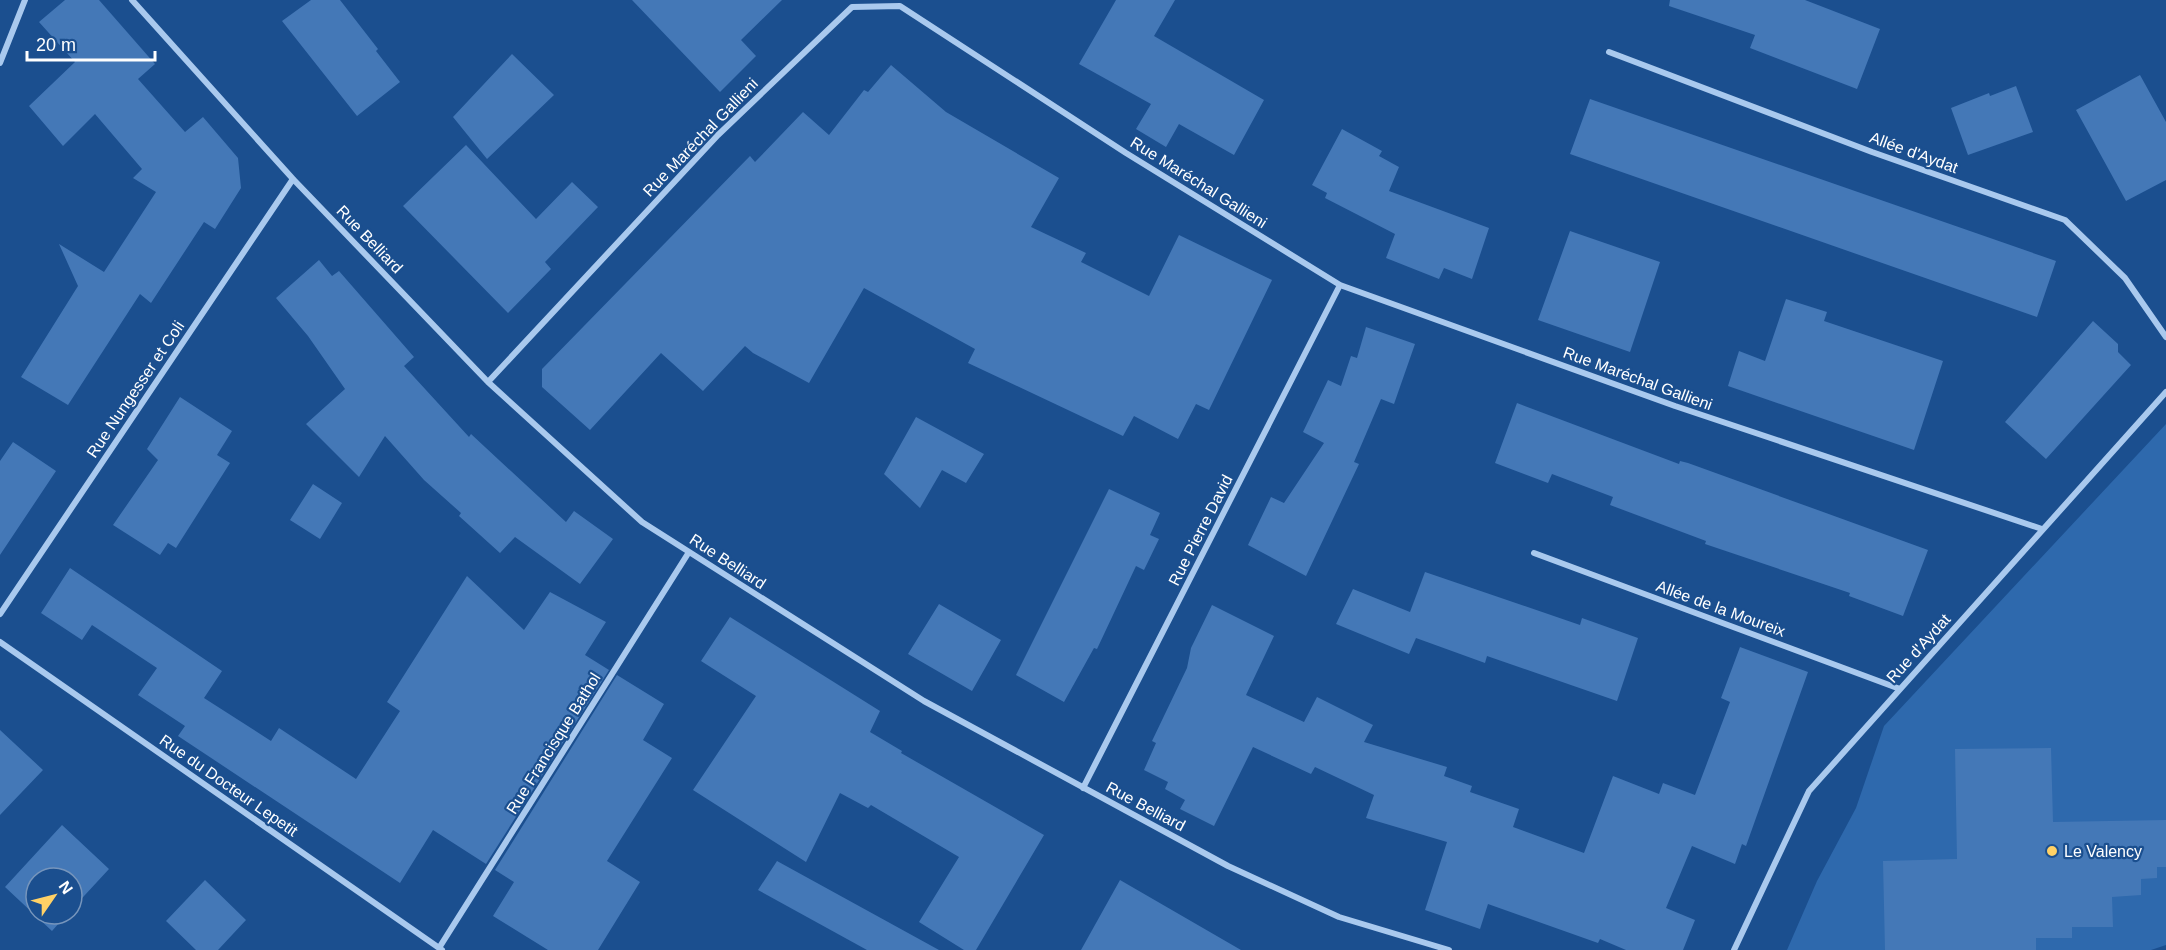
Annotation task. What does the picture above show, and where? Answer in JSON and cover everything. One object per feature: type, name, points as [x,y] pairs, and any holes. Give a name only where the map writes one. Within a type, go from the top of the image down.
[{"type":"street","points":[[0,63],[25,0]]},
{"type":"street","name":"Rue Belliard","points":[[132,0],[293,179],[488,382],[642,522],[924,701],[1228,866],[1339,917],[1449,950]]},
{"type":"street","name":"Rue Maréchal Gallieni","points":[[488,382],[718,135],[852,7],[900,6],[1126,153],[1340,285],[1675,406],[2042,530]]},
{"type":"street","name":"Allée d'Aydat","points":[[1609,52],[1872,152],[2065,220],[2125,278],[2166,337]]},
{"type":"street","name":"Rue Nungesser et Coli","points":[[0,614],[293,179]]},
{"type":"street","name":"Rue Pierre David","points":[[1083,788],[1340,285]]},
{"type":"street","name":"Rue d'Aydat","points":[[1734,950],[1809,791],[2166,392]]},
{"type":"street","name":"Rue Francisque Bathol","points":[[441,949],[689,552]]},
{"type":"street","name":"Allée de la Moureix","points":[[1534,553],[1900,689]]},
{"type":"street","name":"Rue du Docteur Lepetit","points":[[0,642],[441,949]]},
{"type":"shaded area","points":[[2166,424],[2166,945],[2151,950],[1787,950],[1817,881],[1856,808],[1884,726]]},
{"type":"building","points":[[65,0],[99,0],[155,64],[138,79],[185,132],[203,117],[238,158],[241,188],[215,229],[204,222],[151,303],[140,294],[68,405],[21,377],[78,286],[59,244],[104,272],[156,192],[133,178],[142,169],[95,114],[63,146],[29,106],[75,62],[39,22]]},
{"type":"building","points":[[311,0],[340,0],[400,82],[357,116],[282,21]]},
{"type":"building","points":[[632,0],[782,0],[741,40],[756,56],[720,92]]},
{"type":"building","points":[[1116,0],[1175,0],[1154,36],[1264,100],[1234,155],[1179,124],[1166,147],[1136,129],[1151,104],[1079,64]]},
{"type":"building","points":[[1670,0],[1805,0],[1880,29],[1857,89],[1750,48],[1755,35],[1669,6]]},
{"type":"building","points":[[512,54],[554,95],[487,159],[453,117]]},
{"type":"building","points":[[891,65],[946,112],[1059,178],[1031,227],[1086,253],[1081,262],[1149,296],[1179,235],[1272,280],[1209,410],[1196,404],[1178,439],[1134,416],[1123,436],[968,363],[975,349],[864,288],[809,383],[753,353],[745,346],[703,391],[661,353],[590,430],[542,387],[542,369],[750,156],[755,162],[803,112],[829,135],[864,90],[868,92]]},
{"type":"building","points":[[2140,75],[2166,122],[2166,180],[2126,201],[2076,110]]},
{"type":"building","points":[[2016,86],[2033,132],[1968,155],[1951,108],[1989,93],[1990,96]]},
{"type":"building","points":[[1590,99],[2056,261],[2037,317],[1570,154]]},
{"type":"building","points":[[1342,129],[1382,151],[1379,156],[1399,167],[1389,191],[1489,228],[1472,279],[1444,268],[1439,279],[1386,258],[1395,234],[1325,198],[1327,193],[1312,185]]},
{"type":"building","points":[[466,145],[536,219],[572,182],[598,207],[545,262],[551,269],[508,313],[403,206]]},
{"type":"building","points":[[1570,231],[1660,262],[1630,352],[1538,320]]},
{"type":"building","points":[[319,260],[332,276],[339,271],[414,357],[404,366],[469,437],[471,434],[566,522],[574,511],[613,539],[580,584],[515,537],[500,553],[459,516],[461,513],[424,480],[385,436],[359,477],[306,424],[345,389],[308,336],[276,298]]},
{"type":"building","points":[[1786,299],[1827,312],[1824,321],[1943,361],[1914,450],[1728,386],[1739,351],[1765,361]]},
{"type":"building","points":[[2093,321],[2118,344],[2118,352],[2131,365],[2046,459],[2005,422]]},
{"type":"building","points":[[1366,327],[1415,344],[1394,404],[1381,399],[1354,462],[1359,464],[1306,576],[1248,545],[1271,497],[1284,503],[1324,443],[1303,432],[1328,380],[1341,386],[1351,356],[1357,358]]},
{"type":"building","points":[[180,397],[232,431],[217,455],[230,463],[176,548],[168,543],[160,555],[113,525],[158,460],[147,449]]},
{"type":"building","points":[[1517,403],[1679,464],[1680,461],[1688,463],[1928,550],[1903,616],[1849,596],[1850,593],[1705,544],[1706,541],[1610,505],[1613,497],[1552,474],[1548,483],[1495,463]]},
{"type":"building","points":[[916,417],[984,454],[966,483],[942,470],[920,508],[884,474]]},
{"type":"building","points":[[13,442],[56,471],[0,555],[0,461]]},
{"type":"building","points":[[313,484],[342,503],[320,539],[290,520]]},
{"type":"building","points":[[1109,489],[1160,513],[1150,535],[1159,539],[1144,570],[1136,566],[1097,649],[1094,648],[1064,702],[1016,675]]},
{"type":"building","points":[[70,568],[222,671],[204,698],[271,741],[279,728],[356,779],[400,711],[387,702],[467,576],[524,630],[550,592],[606,622],[585,655],[609,670],[486,864],[433,830],[400,883],[178,736],[185,726],[138,695],[157,668],[92,625],[82,640],[41,613]]},
{"type":"building","points":[[1425,572],[1580,625],[1582,618],[1638,638],[1617,701],[1487,656],[1485,663],[1416,638],[1409,654],[1336,624],[1353,589],[1410,612]]},
{"type":"building","points":[[939,604],[1001,640],[972,691],[908,654]]},
{"type":"building","points":[[1212,605],[1274,636],[1246,695],[1304,722],[1317,697],[1373,725],[1364,742],[1447,767],[1444,776],[1472,786],[1470,792],[1519,809],[1513,827],[1584,853],[1613,776],[1659,794],[1663,783],[1695,795],[1730,702],[1721,698],[1740,647],[1808,672],[1746,846],[1742,844],[1735,864],[1692,846],[1666,908],[1695,920],[1683,950],[1626,950],[1600,939],[1598,943],[1488,904],[1480,929],[1425,910],[1447,842],[1366,818],[1374,795],[1315,767],[1311,774],[1253,747],[1214,826],[1180,809],[1185,800],[1165,789],[1168,782],[1144,770],[1156,743],[1152,741],[1187,668],[1191,648]]},
{"type":"building","points":[[730,617],[880,711],[870,732],[902,751],[901,753],[1044,835],[976,950],[964,950],[919,922],[959,857],[871,805],[868,808],[840,793],[806,862],[693,790],[756,696],[701,661]]},
{"type":"building","points":[[617,675],[664,704],[643,740],[672,758],[607,861],[640,882],[598,950],[548,950],[493,916],[514,882],[495,870]]},
{"type":"building","points":[[0,730],[43,770],[0,815]]},
{"type":"building","name":"Le Valency","points":[[2051,748],[2053,822],[2166,820],[2166,867],[2157,867],[2157,878],[2141,879],[2141,895],[2112,897],[2113,927],[2072,927],[2072,938],[2036,938],[2036,950],[1885,950],[1883,861],[1957,859],[1955,749]]},
{"type":"building","points":[[62,825],[109,869],[84,896],[84,866],[24,866]]},
{"type":"building","points":[[777,861],[939,950],[867,950],[758,890]]},
{"type":"building","points":[[24,866],[24,905],[5,887]]},
{"type":"building","points":[[205,880],[246,920],[218,950],[196,950],[166,921]]},
{"type":"building","points":[[1120,880],[1241,950],[1081,950]]},
{"type":"building","points":[[47,926],[56,926],[52,931]]},
{"type":"place","name":"Le Valency","points":[[2052,851]]}]
